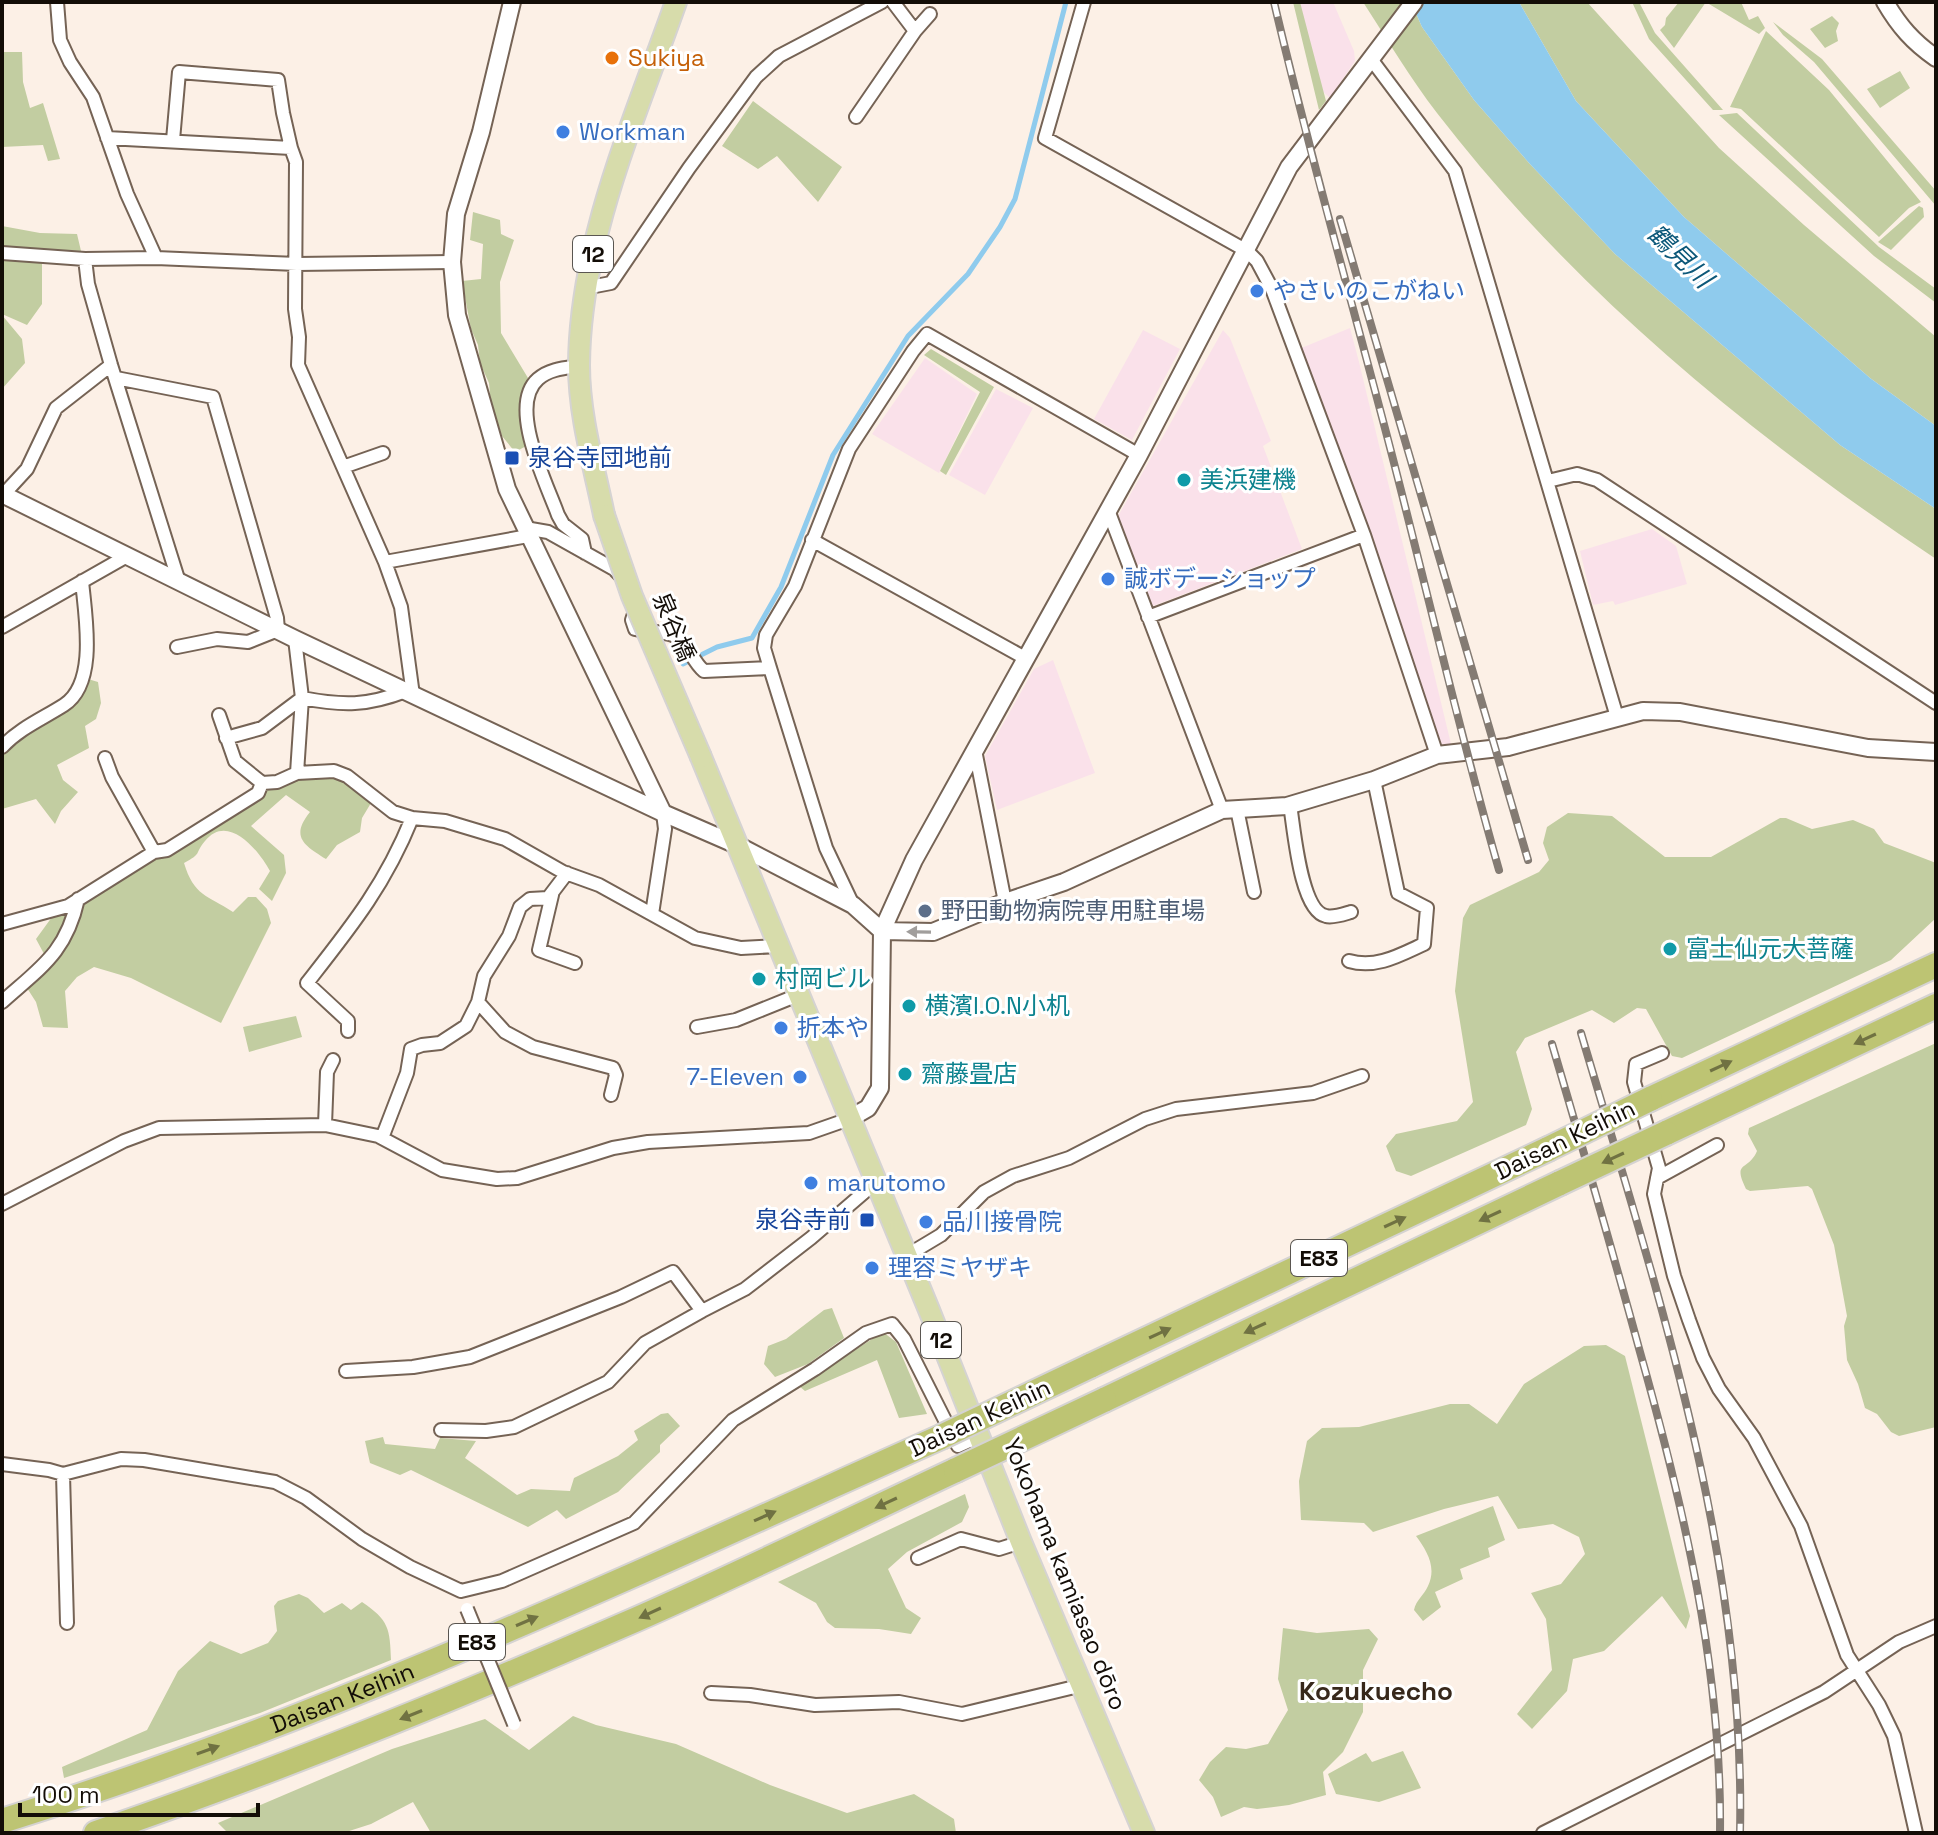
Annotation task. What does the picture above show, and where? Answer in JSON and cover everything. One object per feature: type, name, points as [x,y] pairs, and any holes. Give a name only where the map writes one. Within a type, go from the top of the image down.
[{"type":"highway","name":"Daisan Keihin","points":[[2,1821],[88,1794],[306,1714],[618,1582],[941,1437],[1936,965]]},
{"type":"highway","name":"Daisan Keihin","points":[[96,1833],[186,1802],[622,1626],[1936,1006]]},
{"type":"main road","name":"12","points":[[579,366],[585,288],[604,209],[676,2]]},
{"type":"main road","name":"泉谷橋","points":[[579,366],[583,417],[604,515],[632,596],[701,757]]},
{"type":"main road","name":"Yokohama kamiasao dōro","points":[[701,757],[1021,1542],[1144,1833]]},
{"type":"street","points":[[57,2],[60,40],[93,97],[127,194],[156,258]]},
{"type":"street","points":[[512,2],[481,132],[456,214],[452,262],[457,315],[507,489],[663,813],[665,829],[652,914]]},
{"type":"street","points":[[585,288],[611,283],[689,168],[756,77],[779,56],[882,2]]},
{"type":"street","points":[[893,2],[915,31]]},
{"type":"street","points":[[1084,2],[1045,138],[1247,251],[1257,261],[1272,289],[1364,535],[1437,755]]},
{"type":"street","points":[[2,1204],[124,1141],[159,1128],[325,1125],[382,1138],[442,1170],[497,1179],[517,1178],[613,1148],[648,1142],[809,1133],[849,1119],[868,1108],[880,1088],[882,931],[914,860],[1139,455],[1289,167],[1414,2]]},
{"type":"street","points":[[1885,2],[1897,23],[1913,41],[1936,58]]},
{"type":"street","points":[[856,117],[930,14]]},
{"type":"street","points":[[1375,53],[1455,171],[1617,717]]},
{"type":"street","points":[[173,140],[179,72],[278,80],[296,162],[295,309],[299,337],[298,365],[385,562],[401,607],[409,693]]},
{"type":"street","points":[[107,138],[291,148]]},
{"type":"street","points":[[2,253],[85,259],[156,258],[297,264],[452,262]]},
{"type":"street","points":[[85,259],[88,284],[179,582]]},
{"type":"street","points":[[853,905],[826,848],[764,648],[766,635],[795,586],[849,449],[927,334],[1139,455]]},
{"type":"street","points":[[579,366],[547,373],[536,380],[526,405],[533,448],[558,515],[563,524],[582,539],[585,553]]},
{"type":"street","points":[[278,630],[213,397],[114,372],[56,408],[27,469],[3,494],[295,639],[739,846],[853,905],[882,931],[933,932],[1064,882],[1230,810],[1290,805],[1374,780],[1437,755],[1508,747],[1654,709],[1868,748],[1936,752]]},
{"type":"street","points":[[343,467],[383,453]]},
{"type":"street","points":[[1548,481],[1577,474],[1597,480],[1936,703]]},
{"type":"street","points":[[1108,510],[1148,617],[1230,810],[1254,892]]},
{"type":"street","points":[[385,562],[526,532],[548,532],[614,569],[632,585],[639,600],[632,620],[635,629],[672,635],[682,640],[704,671],[770,668]]},
{"type":"street","points":[[1148,617],[1364,535]]},
{"type":"street","points":[[812,540],[1025,658]]},
{"type":"street","points":[[2,627],[127,556]]},
{"type":"street","points":[[2,747],[39,717],[71,700],[78,689],[88,650],[82,581]]},
{"type":"street","points":[[177,647],[217,639],[248,642],[278,630]]},
{"type":"street","points":[[295,639],[302,698],[297,773]]},
{"type":"street","points":[[226,738],[262,728],[302,698],[354,705],[409,693]]},
{"type":"street","points":[[219,715],[235,761],[262,783],[277,782],[297,773],[334,771],[347,776],[393,812],[412,818],[445,821],[505,839],[567,873],[599,885],[695,938],[741,948],[778,946]]},
{"type":"street","points":[[975,750],[1005,902]]},
{"type":"street","points":[[105,758],[112,777],[154,852]]},
{"type":"street","points":[[1349,961],[1361,965],[1388,961],[1424,944],[1427,908],[1398,893],[1374,780]]},
{"type":"street","points":[[2,924],[68,906],[154,852],[167,850],[258,793],[262,783]]},
{"type":"street","points":[[1290,805],[1299,864],[1316,911],[1327,917],[1351,912]]},
{"type":"street","points":[[348,1031],[348,1021],[307,983],[370,903],[398,854],[412,818]]},
{"type":"street","points":[[567,873],[552,895],[539,950],[575,963]]},
{"type":"street","points":[[382,1138],[407,1073],[411,1049],[440,1043],[466,1026],[478,1002],[484,976],[509,936],[520,907],[530,899],[552,895]]},
{"type":"street","points":[[2,1002],[56,953],[72,928],[78,899]]},
{"type":"street","points":[[697,1027],[736,1020],[798,995]]},
{"type":"street","points":[[478,1002],[505,1032],[533,1047],[613,1068],[616,1075],[611,1095]]},
{"type":"street","points":[[1662,1053],[1636,1064],[1634,1082],[1659,1168],[1654,1194],[1671,1263],[1703,1358],[1719,1389],[1759,1447],[1801,1526],[1847,1655],[1879,1705],[1894,1736],[1915,1831],[1900,1833]]},
{"type":"street","points":[[325,1125],[327,1072],[333,1060]]},
{"type":"street","points":[[906,1256],[941,1235],[984,1192],[1013,1176],[1069,1158],[1145,1119],[1176,1109],[1313,1093],[1362,1076]]},
{"type":"street","points":[[1657,1178],[1717,1145]]},
{"type":"street","points":[[441,1430],[486,1431],[514,1427],[608,1382],[645,1343],[745,1289],[875,1183]]},
{"type":"street","points":[[346,1371],[413,1367],[470,1357],[621,1297],[673,1272],[702,1311]]},
{"type":"street","points":[[2,1464],[63,1474],[121,1459],[144,1460],[275,1482],[306,1498],[362,1539],[410,1567],[461,1591],[502,1581],[634,1523],[733,1420],[866,1333],[892,1324],[904,1339],[958,1446],[980,1436]]},
{"type":"street","points":[[63,1474],[67,1623]]},
{"type":"street","points":[[918,1558],[961,1539],[999,1549],[1021,1542]]},
{"type":"street","points":[[461,1591],[514,1724]]},
{"type":"street","points":[[1543,1833],[1824,1692],[1899,1642],[1936,1626]]},
{"type":"street","points":[[711,1693],[750,1695],[815,1705],[899,1702],[962,1714],[1083,1685]]},
{"type":"shaded area","points":[[1299,2],[1333,2],[1354,51],[1355,61],[1330,98],[1321,90]]},
{"type":"shaded area","points":[[1350,328],[1451,744],[1439,744],[1371,536],[1299,349]]},
{"type":"shaded area","points":[[1143,330],[1180,349],[1132,440],[1094,419]]},
{"type":"shaded area","points":[[1223,330],[1230,338],[1271,441],[1263,446],[1302,549],[1153,606],[1117,518]]},
{"type":"shaded area","points":[[925,358],[977,394],[939,473],[872,434]]},
{"type":"shaded area","points":[[996,389],[1033,408],[985,495],[949,475]]},
{"type":"shaded area","points":[[1652,529],[1676,546],[1687,584],[1615,605],[1613,601],[1593,605],[1580,551]]},
{"type":"shaded area","points":[[1053,660],[1095,773],[997,810],[985,756],[1034,669]]},
{"type":"green space","points":[[1293,2],[1300,2],[1326,101],[1319,110]]},
{"type":"green space","points":[[1363,2],[1411,2],[1422,27],[1474,100],[1615,254],[1840,445],[1936,509],[1936,559],[1867,512],[1732,410],[1606,300],[1490,178],[1427,100]]},
{"type":"green space","points":[[1519,2],[1587,2],[1719,148],[1936,337],[1936,426],[1870,378],[1684,217],[1576,101]]},
{"type":"green space","points":[[1632,2],[1639,2],[1655,33],[1723,110],[1713,110],[1649,39]]},
{"type":"green space","points":[[1679,2],[1706,2],[1674,48],[1660,30]]},
{"type":"green space","points":[[1710,2],[1741,2],[1749,20],[1758,16],[1765,28],[1759,34]]},
{"type":"green space","points":[[1832,16],[1839,23],[1836,31],[1838,41],[1825,48],[1810,29]]},
{"type":"green space","points":[[1773,22],[1822,59],[1936,191],[1936,206],[1814,62]]},
{"type":"green space","points":[[1766,31],[1829,90],[1921,202],[1909,208],[1879,237],[1741,109],[1730,107]]},
{"type":"green space","points":[[2,52],[22,52],[23,82],[30,108],[43,103],[60,159],[48,161],[43,145],[2,147]]},
{"type":"green space","points":[[1900,71],[1910,88],[1880,108],[1867,89]]},
{"type":"green space","points":[[753,101],[842,167],[818,202],[777,156],[758,169],[722,146]]},
{"type":"green space","points":[[1737,113],[1879,247],[1936,289],[1936,303],[1874,256],[1719,115]]},
{"type":"green space","points":[[1919,206],[1923,208],[1924,217],[1891,250],[1878,242]]},
{"type":"green space","points":[[473,212],[500,220],[501,234],[514,240],[500,282],[501,333],[528,378],[519,407],[529,424],[530,444],[515,452],[502,436],[491,405],[489,383],[471,329],[462,281],[481,279],[483,244],[470,240]]},
{"type":"green space","points":[[2,226],[40,233],[77,234],[81,251],[42,250],[42,304],[27,325],[2,314]]},
{"type":"green space","points":[[2,315],[22,339],[25,363],[2,389]]},
{"type":"green space","points":[[931,349],[994,387],[946,475],[940,471],[980,392],[924,355]]},
{"type":"green space","points":[[88,679],[98,682],[101,703],[96,719],[85,726],[89,748],[57,765],[63,780],[78,792],[61,811],[55,824],[36,799],[2,809],[2,736],[14,743]]},
{"type":"green space","points":[[332,776],[346,781],[371,803],[362,818],[360,832],[337,845],[326,859],[302,840],[301,828],[310,812],[286,795],[251,826],[284,855],[286,873],[272,901],[259,889],[270,871],[251,845],[233,832],[214,833],[196,855],[184,863],[192,882],[202,894],[233,912],[248,897],[256,897],[267,909],[271,923],[221,1023],[131,978],[94,967],[77,977],[65,991],[68,1028],[43,1027],[36,1002],[27,988],[50,965],[36,939],[52,917],[69,910],[155,856],[259,798],[274,786],[292,780]]},
{"type":"green space","points":[[1568,813],[1612,816],[1665,857],[1711,857],[1780,818],[1812,829],[1853,820],[1874,829],[1884,843],[1936,863],[1936,918],[1891,960],[1682,1058],[1672,1056],[1646,1009],[1637,1008],[1614,1023],[1592,1010],[1525,1038],[1516,1052],[1532,1109],[1526,1125],[1411,1176],[1396,1171],[1386,1146],[1396,1134],[1457,1121],[1473,1102],[1455,991],[1463,918],[1470,905],[1539,872],[1549,860],[1543,843],[1547,827]]},
{"type":"green space","points":[[296,1016],[302,1037],[249,1052],[243,1027]]},
{"type":"green space","points":[[1936,1043],[1936,1427],[1899,1436],[1891,1432],[1877,1414],[1865,1408],[1847,1360],[1844,1326],[1847,1316],[1834,1245],[1812,1189],[1808,1186],[1750,1191],[1742,1180],[1741,1170],[1757,1151],[1748,1134],[1749,1128]]},
{"type":"green space","points":[[832,1308],[844,1338],[808,1364],[775,1377],[764,1364],[768,1346],[786,1339],[824,1310]]},
{"type":"green space","points":[[883,1332],[896,1342],[927,1414],[899,1418],[877,1360],[805,1391],[799,1386]]},
{"type":"green space","points":[[1606,1345],[1625,1356],[1690,1616],[1686,1629],[1662,1596],[1604,1651],[1573,1659],[1567,1691],[1532,1729],[1517,1714],[1552,1670],[1546,1619],[1531,1593],[1561,1584],[1585,1554],[1579,1537],[1553,1524],[1518,1529],[1498,1496],[1444,1509],[1373,1532],[1364,1523],[1301,1520],[1299,1481],[1307,1441],[1322,1428],[1359,1427],[1450,1404],[1469,1404],[1497,1424],[1524,1384],[1584,1346]]},
{"type":"green space","points":[[668,1413],[680,1426],[660,1445],[660,1452],[618,1492],[566,1519],[557,1510],[528,1527],[411,1470],[400,1475],[370,1463],[365,1441],[383,1437],[385,1444],[435,1449],[440,1438],[476,1441],[465,1458],[517,1495],[531,1489],[570,1491],[574,1478],[618,1456],[638,1440],[634,1431]]},
{"type":"green space","points":[[965,1494],[969,1507],[962,1522],[907,1552],[888,1569],[906,1608],[921,1618],[911,1634],[879,1629],[835,1628],[827,1622],[816,1603],[778,1582]]},
{"type":"green space","points":[[1493,1506],[1505,1540],[1488,1548],[1490,1557],[1460,1569],[1463,1579],[1435,1592],[1441,1607],[1423,1621],[1414,1610],[1431,1579],[1431,1566],[1416,1536]]},
{"type":"green space","points":[[299,1594],[324,1613],[342,1603],[351,1610],[362,1602],[371,1608],[386,1626],[391,1660],[260,1713],[64,1778],[62,1767],[147,1730],[178,1671],[210,1641],[241,1654],[268,1643],[277,1631],[274,1606],[278,1601]]},
{"type":"green space","points":[[1283,1628],[1317,1633],[1369,1629],[1378,1639],[1363,1670],[1363,1712],[1343,1752],[1323,1772],[1326,1795],[1289,1805],[1257,1809],[1244,1807],[1221,1817],[1213,1797],[1199,1780],[1210,1762],[1226,1747],[1246,1749],[1268,1744],[1288,1710],[1278,1679]]},
{"type":"green space","points":[[573,1716],[596,1725],[676,1744],[770,1785],[847,1813],[914,1794],[954,1819],[956,1833],[431,1833],[413,1802],[371,1824],[343,1833],[228,1833],[218,1823],[392,1749],[485,1719],[529,1750]]},
{"type":"green space","points":[[1403,1751],[1421,1788],[1379,1802],[1336,1794],[1328,1774],[1366,1753],[1372,1762]]},
{"type":"water","name":"鶴見川","points":[[1411,2],[1519,2],[1576,101],[1684,217],[1870,378],[1936,426],[1936,509],[1840,445],[1615,254],[1474,100],[1422,27]]},
{"type":"waterway","points":[[683,664],[717,647],[752,638],[781,587],[833,455],[908,336],[968,274],[1000,227],[1015,199],[1066,2]]},
{"type":"railway","points":[[1274,2],[1499,870]]},
{"type":"railway","points":[[1340,219],[1528,860]]},
{"type":"railway","points":[[1581,1033],[1667,1328],[1713,1527],[1729,1628],[1738,1730],[1740,1833]]},
{"type":"railway","points":[[1552,1044],[1656,1411],[1685,1530],[1715,1711],[1720,1833]]},
{"type":"place","name":"Sukiya","points":[[612,58]]},
{"type":"place","name":"Workman","points":[[563,132]]},
{"type":"place","name":"やさいのこがねい","points":[[1257,291]]},
{"type":"place","name":"泉谷寺団地前","points":[[512,458]]},
{"type":"place","name":"美浜建機","points":[[1184,480]]},
{"type":"place","name":"誠ボデーショップ","points":[[1108,579]]},
{"type":"place","name":"野田動物病院専用駐車場","points":[[925,911]]},
{"type":"place","name":"富士仙元大菩薩","points":[[1670,949]]},
{"type":"place","name":"村岡ビル","points":[[759,979]]},
{"type":"place","name":"横濱I.O.N小机","points":[[909,1006]]},
{"type":"place","name":"折本や","points":[[781,1028]]},
{"type":"place","name":"齋藤畳店","points":[[905,1074]]},
{"type":"place","name":"7-Eleven","points":[[800,1077]]},
{"type":"place","name":"marutomo","points":[[811,1183]]},
{"type":"place","name":"泉谷寺前","points":[[867,1220]]},
{"type":"place","name":"品川接骨院","points":[[926,1222]]},
{"type":"place","name":"理容ミヤザキ","points":[[872,1268]]},
{"type":"district","name":"Kozukuecho","points":[[1376,1691]]}]
